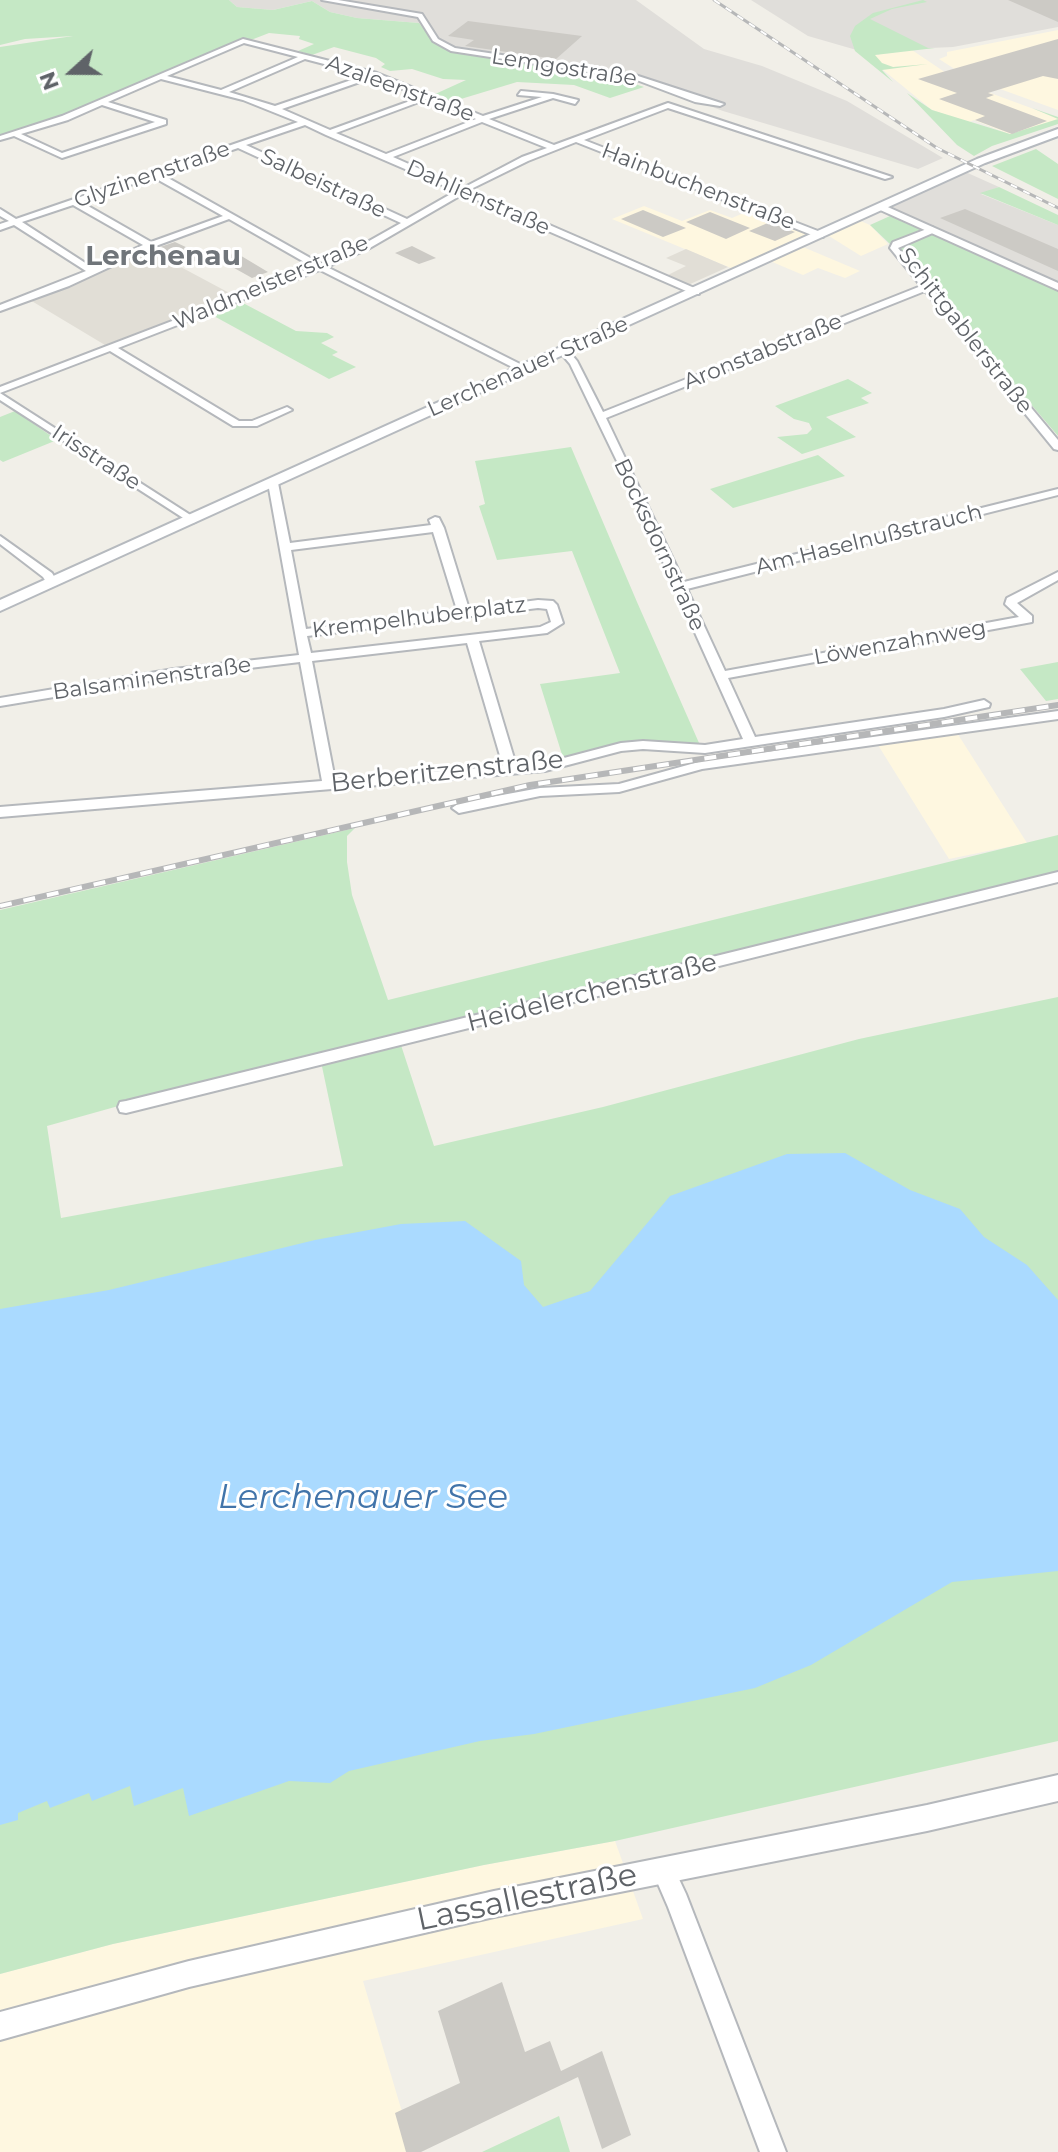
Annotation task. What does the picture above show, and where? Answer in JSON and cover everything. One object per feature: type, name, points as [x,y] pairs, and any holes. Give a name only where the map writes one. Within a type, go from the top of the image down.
[{"type":"main road","name":"Lerchenauer Straße","points":[[0,606],[981,161],[1058,132]]},
{"type":"street","name":"Lemgostraße","points":[[325,0],[420,15],[435,40],[453,50],[635,77],[698,100],[720,104]]},
{"type":"street","name":"Azaleenstraße","points":[[161,77],[243,41],[374,75],[554,148]]},
{"type":"street","points":[[222,92],[307,56]]},
{"type":"street","points":[[275,109],[374,75]]},
{"type":"street","points":[[0,138],[161,77]]},
{"type":"street","name":"Dahlienstraße","points":[[161,77],[206,90],[246,107],[260,103]]},
{"type":"street","name":"Dahlienstraße","points":[[206,90],[275,109],[696,292]]},
{"type":"street","points":[[521,93],[575,102]]},
{"type":"street","points":[[329,133],[429,96]]},
{"type":"street","points":[[386,157],[482,119],[553,96]]},
{"type":"street","points":[[15,134],[62,156],[123,138],[163,122],[101,102]]},
{"type":"street","name":"Waldmeisterstraße","points":[[0,390],[321,267],[365,247],[462,191],[554,148],[668,105],[888,177]]},
{"type":"street","name":"Glyzinenstraße","points":[[0,227],[305,122]]},
{"type":"street","name":"Hainbuchenstraße","points":[[575,139],[820,235]]},
{"type":"street","name":"Salbeistraße","points":[[239,145],[406,222]]},
{"type":"street","points":[[154,174],[321,267],[523,369]]},
{"type":"street","points":[[75,202],[150,245]]},
{"type":"street","points":[[881,207],[1058,287]]},
{"type":"street","points":[[0,212],[93,272]]},
{"type":"street","points":[[0,308],[93,272],[150,245],[230,216]]},
{"type":"street","name":"Schittgablerstraße","points":[[932,230],[894,245],[1058,447]]},
{"type":"street","name":"Aronstabstraße","points":[[599,417],[927,287]]},
{"type":"street","points":[[111,348],[237,424],[253,424],[287,410]]},
{"type":"street","name":"Bocksdornstraße","points":[[564,351],[574,363],[751,742]]},
{"type":"street","name":"Irisstraße","points":[[0,396],[191,520]]},
{"type":"street","points":[[273,483],[329,784]]},
{"type":"street","name":"Am Haselnußstrauch","points":[[679,587],[1058,492]]},
{"type":"street","points":[[284,547],[437,524],[464,613]]},
{"type":"street","points":[[0,539],[48,575],[52,583]]},
{"type":"street","name":"Löwenzahnweg","points":[[720,676],[1026,620],[1011,601],[1058,575]]},
{"type":"street","points":[[1034,590],[1058,585]]},
{"type":"street","name":"Krempelhuberplatz","points":[[300,633],[549,604],[557,623],[543,630],[305,659]]},
{"type":"street","points":[[472,639],[511,769]]},
{"type":"street","name":"Balsaminenstraße","points":[[0,702],[163,675],[305,659]]},
{"type":"street","name":"Berberitzenstraße","points":[[0,812],[545,767],[602,751],[643,745],[705,749],[984,704]]},
{"type":"street","name":"Berberitzenstraße","points":[[459,808],[540,792],[619,788],[702,765],[1058,715]]},
{"type":"street","name":"Heidelerchenstraße","points":[[126,1107],[1058,877]]},
{"type":"street","name":"Lassallestraße","points":[[0,2026],[212,1968],[494,1904],[927,1818],[1058,1788]]},
{"type":"street","points":[[663,1870],[773,2152]]},
{"type":"shaded area","points":[[229,0],[636,0],[704,49],[762,66],[847,101],[943,158],[918,169],[723,111],[643,81],[450,51],[432,40],[419,23],[357,18],[330,12],[312,1],[273,10],[237,7]]},
{"type":"shaded area","points":[[751,0],[1058,0],[1058,27],[953,47],[860,51],[808,36]]},
{"type":"shaded area","points":[[1058,30],[1058,110],[967,77],[939,59],[947,56],[947,52]]},
{"type":"shaded area","points":[[912,50],[958,81],[1058,118],[1058,122],[1014,136],[974,120],[967,123],[932,110],[866,56]]},
{"type":"shaded area","points":[[961,170],[999,187],[981,194],[1058,225],[1058,291],[890,216],[881,207]]},
{"type":"shaded area","points":[[644,206],[682,221],[710,210],[732,218],[753,209],[820,235],[856,219],[870,225],[888,244],[861,256],[829,236],[803,247],[860,271],[845,278],[818,268],[803,275],[770,261],[743,273],[612,219]]},
{"type":"shaded area","points":[[686,249],[728,267],[688,285],[666,276],[686,266],[666,258]]},
{"type":"shaded area","points":[[149,250],[235,296],[105,345],[30,300]]},
{"type":"shaded area","points":[[952,725],[1027,843],[949,859],[873,737]]},
{"type":"shaded area","points":[[615,1841],[643,1919],[363,1981],[414,2152],[0,2152],[0,1974],[113,1944],[484,1865]]},
{"type":"green space","points":[[0,0],[229,0],[237,7],[273,10],[312,1],[330,12],[357,18],[419,23],[432,40],[450,51],[606,74],[644,87],[610,98],[574,85],[517,82],[451,102],[433,95],[466,80],[443,79],[412,69],[390,71],[381,67],[385,64],[376,58],[334,47],[312,55],[298,51],[314,44],[299,39],[300,36],[269,33],[251,40],[242,38],[87,107],[0,137],[0,47],[73,36],[25,39],[0,45]]},
{"type":"green space","points":[[923,0],[927,2],[892,9],[870,19],[928,48],[935,48],[875,55],[882,63],[893,67],[928,64],[882,70],[893,82],[855,51],[850,36],[855,26],[873,13]]},
{"type":"green space","points":[[907,93],[932,110],[1010,134],[1058,119],[1058,124],[992,146],[974,156],[957,145]]},
{"type":"green space","points":[[1036,149],[1058,164],[1058,199],[992,166]]},
{"type":"green space","points":[[999,187],[1058,215],[1058,225],[980,193]]},
{"type":"green space","points":[[890,216],[1058,291],[1058,436],[912,265],[870,225]]},
{"type":"green space","points":[[243,303],[296,331],[327,333],[334,337],[321,343],[338,352],[332,355],[356,367],[329,379],[212,315]]},
{"type":"green space","points":[[848,379],[872,393],[861,398],[869,403],[826,417],[856,437],[802,454],[777,437],[807,434],[812,429],[809,423],[794,419],[775,406]]},
{"type":"green space","points":[[15,411],[57,440],[3,462],[0,460],[0,417]]},
{"type":"green space","points":[[571,447],[703,752],[610,747],[564,761],[540,684],[620,673],[572,551],[497,560],[479,506],[485,504],[475,461]]},
{"type":"green space","points":[[818,455],[845,476],[733,508],[710,489]]},
{"type":"green space","points":[[1058,662],[1058,699],[1046,701],[1020,669]]},
{"type":"green space","points":[[355,828],[347,836],[352,895],[388,1000],[1058,835],[1058,871],[399,1039],[434,1146],[603,1107],[859,1039],[1058,997],[1058,1741],[615,1841],[484,1865],[113,1944],[0,1974],[0,910]],"holes":[[[320,1057],[343,1166],[61,1218],[47,1126],[147,1098]]]},
{"type":"green space","points":[[559,2116],[570,2152],[482,2152]]},
{"type":"water","name":"Lerchenauer See","points":[[845,1153],[910,1190],[960,1209],[984,1237],[1027,1265],[1058,1300],[1058,1571],[952,1582],[811,1665],[755,1688],[534,1734],[480,1741],[349,1771],[330,1783],[289,1781],[189,1816],[183,1788],[134,1806],[130,1786],[92,1801],[89,1793],[50,1808],[47,1801],[18,1813],[18,1820],[0,1825],[0,1309],[109,1290],[315,1240],[401,1224],[465,1221],[521,1261],[524,1285],[543,1307],[590,1291],[670,1196],[787,1154]]},
{"type":"building","points":[[1008,0],[1058,0],[1058,22]]},
{"type":"building","points":[[468,21],[582,36],[556,59],[465,46],[474,40],[448,36]]},
{"type":"building","points":[[1058,39],[1058,79],[1043,76],[988,93],[994,95],[986,98],[1047,121],[1012,134],[975,120],[985,116],[939,99],[957,93],[918,79]]},
{"type":"building","points":[[965,209],[1058,249],[1058,271],[940,218]]},
{"type":"building","points":[[643,210],[686,228],[663,237],[621,219]]},
{"type":"building","points":[[710,212],[750,228],[726,239],[686,222]]},
{"type":"building","points":[[770,222],[795,232],[775,241],[749,231]]},
{"type":"building","points":[[175,242],[207,256],[190,263],[160,247]]},
{"type":"building","points":[[412,246],[436,258],[419,264],[395,253]]},
{"type":"building","points":[[233,251],[268,272],[252,278],[227,264]]},
{"type":"building","points":[[502,1982],[525,2052],[550,2041],[561,2071],[602,2051],[631,2135],[602,2149],[578,2077],[421,2152],[406,2152],[395,2113],[460,2083],[438,2011]]},
{"type":"railway","points":[[714,0],[937,148],[1058,208]]},
{"type":"railway","points":[[0,906],[530,785],[1058,705]]},
{"type":"district","name":"Lerchenau","points":[[163,257]]}]
